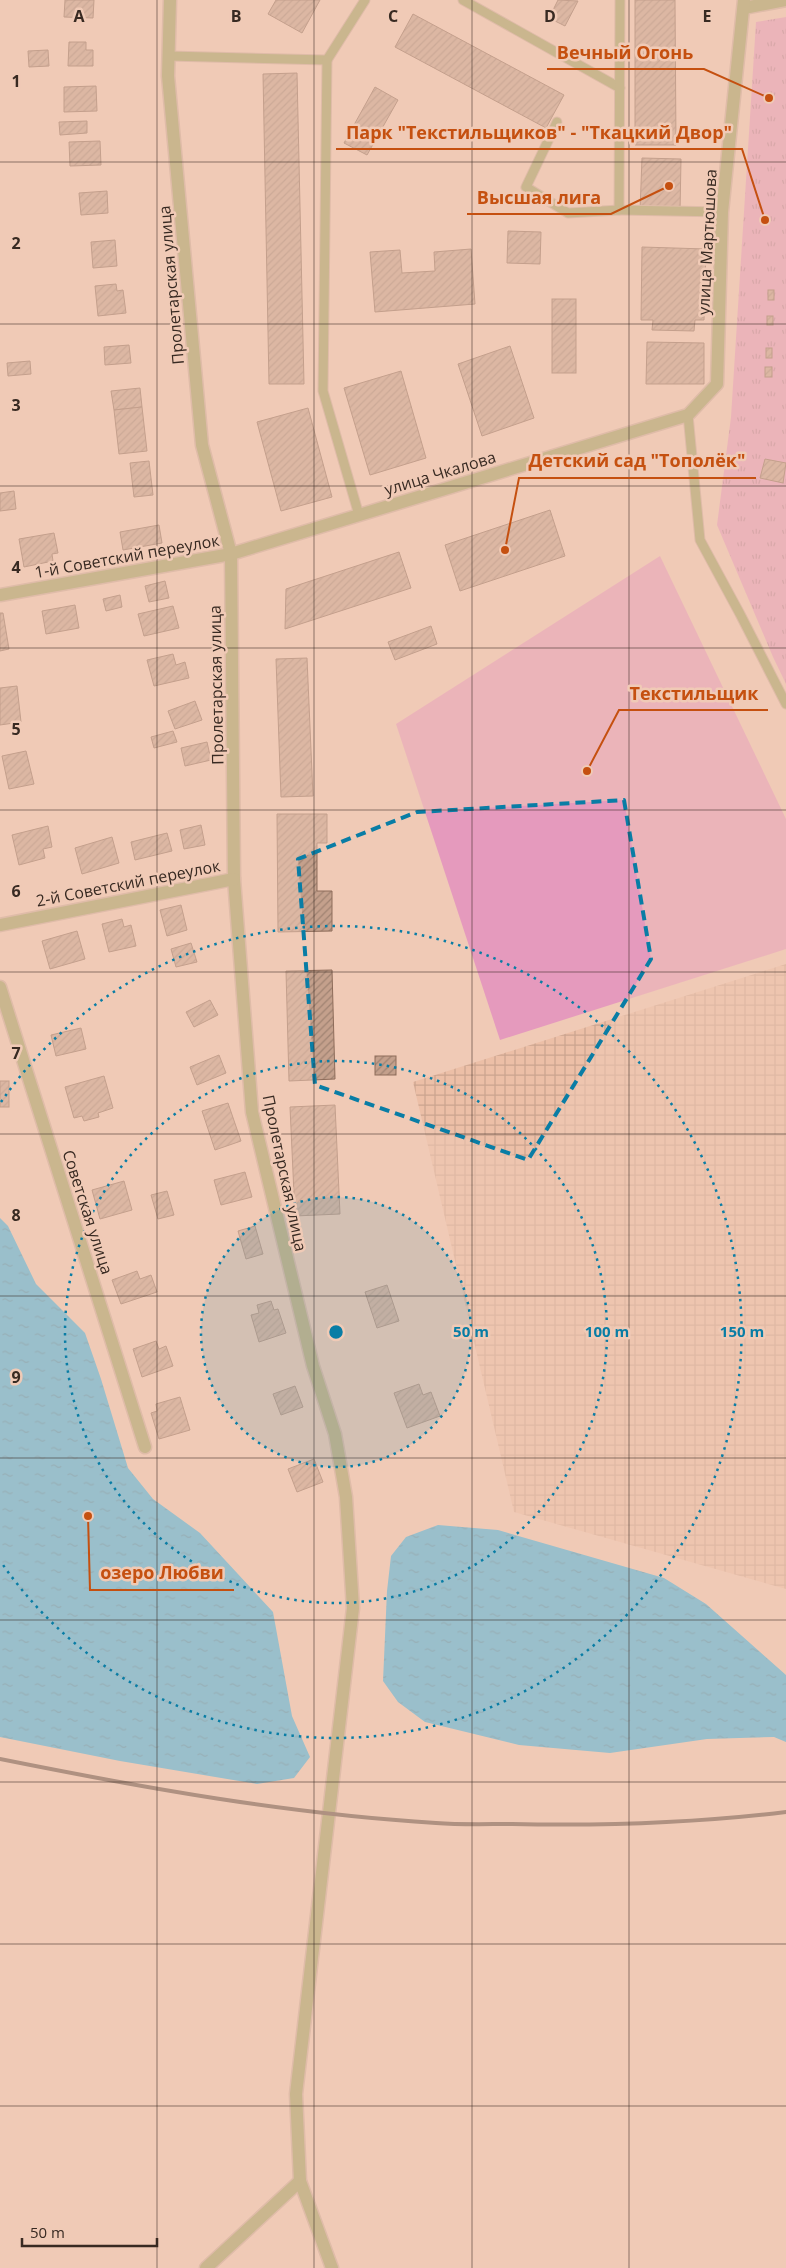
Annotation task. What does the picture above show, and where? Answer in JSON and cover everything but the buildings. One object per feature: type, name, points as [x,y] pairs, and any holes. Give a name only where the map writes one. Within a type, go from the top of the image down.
[{"type":"street","name":"Пролетарская улица","points":[[170,0],[168,76],[202,445],[231,554],[234,879],[252,1112],[313,1366],[335,1434],[346,1498],[353,1608],[296,2094],[300,2181],[332,2268]]},
{"type":"street","points":[[744,4],[786,0]]},
{"type":"street","name":"улица Мартюшова","points":[[688,415],[717,384],[722,212],[744,4]]},
{"type":"street","name":"улица Чкалова","points":[[231,554],[688,415]]},
{"type":"street","name":"1-й Советский переулок","points":[[0,595],[231,554]]},
{"type":"street","name":"2-й Советский переулок","points":[[0,924],[234,879]]},
{"type":"street","name":"Советская улица","points":[[0,988],[145,1447]]},
{"type":"street","points":[[206,2268],[300,2181]]},
{"type":"lane","points":[[359,515],[323,391],[327,60],[365,0]]},
{"type":"lane","points":[[463,0],[620,88]]},
{"type":"lane","points":[[619,210],[620,0]]},
{"type":"lane","points":[[168,56],[327,60]]},
{"type":"lane","points":[[557,122],[526,187],[568,213],[619,210],[722,212]]},
{"type":"lane","points":[[688,415],[700,540],[786,704]]},
{"type":"highlighted area","points":[[624,800],[651,959],[528,1160],[315,1085],[298,859],[417,812]]},
{"type":"shaded area","points":[[786,964],[786,1589],[514,1512],[413,1082]]},
{"type":"green space","points":[[786,17],[786,684],[717,525],[731,417],[756,22]]},
{"type":"green space","points":[[660,556],[786,819],[786,949],[500,1040],[396,724]]},
{"type":"water","points":[[0,1218],[8,1226],[36,1284],[85,1333],[128,1468],[153,1499],[200,1533],[273,1612],[292,1716],[310,1757],[294,1778],[257,1784],[120,1761],[0,1737]]},
{"type":"water","points":[[438,1525],[498,1530],[664,1578],[706,1604],[786,1675],[786,1742],[774,1737],[707,1739],[610,1753],[519,1745],[425,1722],[398,1702],[383,1681],[387,1591],[391,1556],[406,1537]]},
{"type":"railway","points":[[0,1759],[162,1790],[326,1813],[436,1823],[615,1824],[718,1819],[786,1812]]},
{"type":"place","name":"Вечный Огонь","points":[[769,98]]},
{"type":"place","name":"Высшая лига","points":[[669,186]]},
{"type":"place","name":"Парк \"Текстильщиков\" - \"Ткацкий Двор\"","points":[[765,220]]},
{"type":"place","name":"Детский сад \"Тополёк\"","points":[[505,550]]},
{"type":"place","name":"Текстильщик","points":[[587,771]]},
{"type":"place","name":"озеро Любви","points":[[88,1516]]}]
